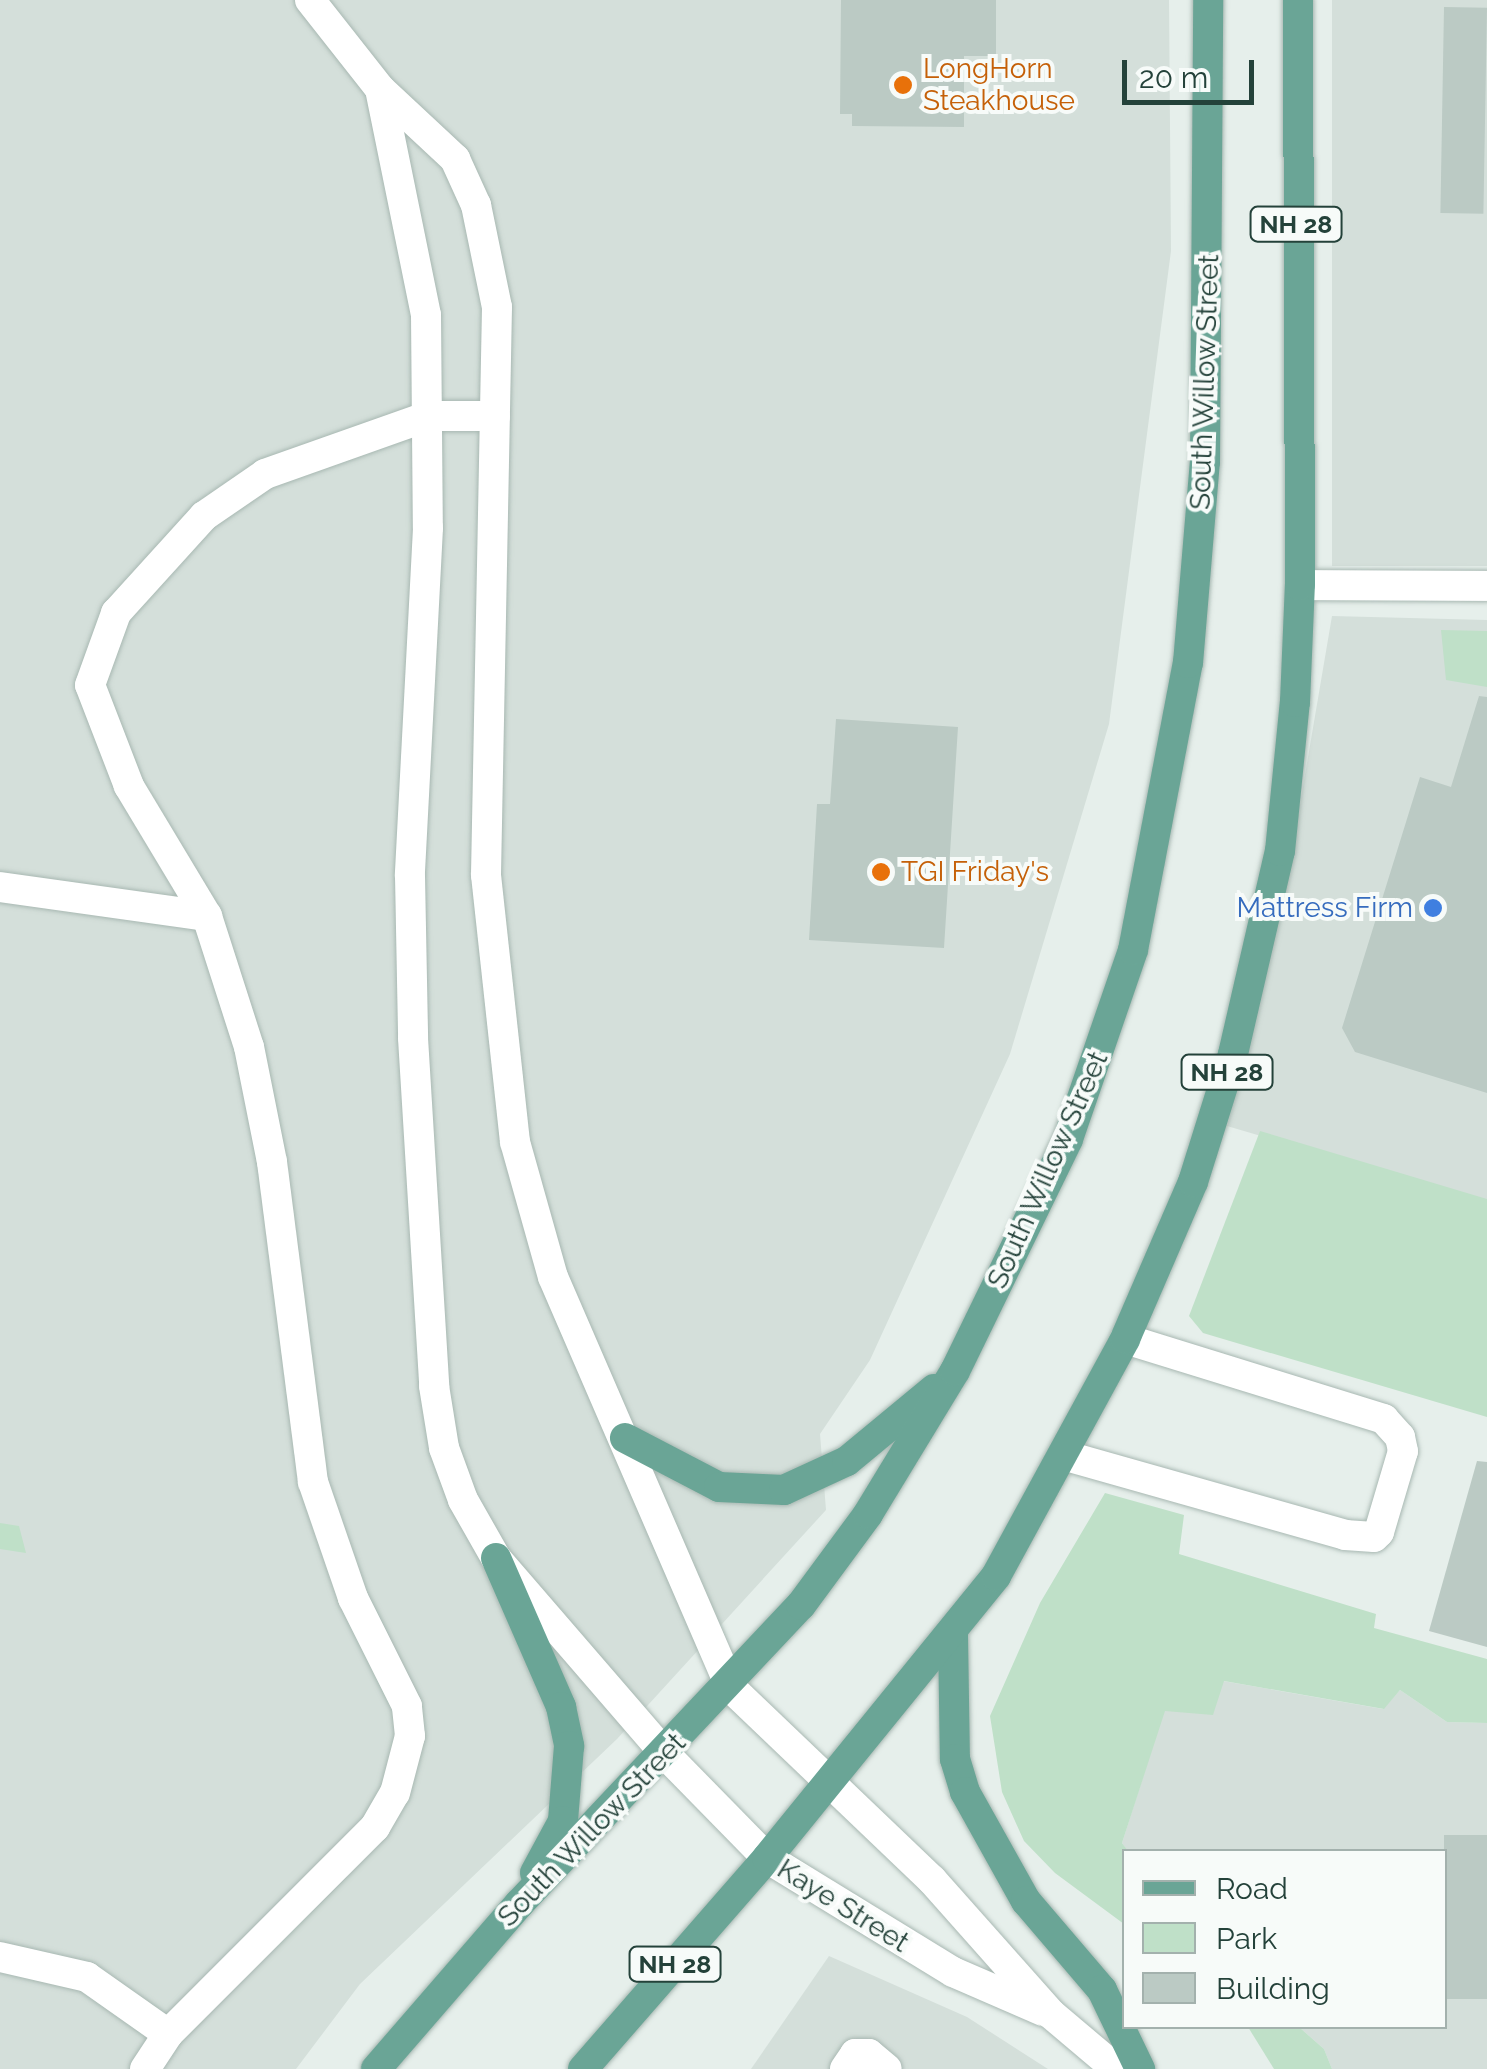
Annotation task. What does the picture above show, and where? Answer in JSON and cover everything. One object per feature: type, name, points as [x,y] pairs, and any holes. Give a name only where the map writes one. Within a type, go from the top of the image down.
[{"type":"main road","name":"South Willow Street","points":[[376,2069],[518,1904],[730,1687],[868,1514],[955,1371],[1068,1139],[1133,950],[1157,847],[1188,664],[1206,462],[1208,0]]},
{"type":"main road","name":"NH 28","points":[[583,2069],[767,1858],[952,1636],[1004,1562],[1126,1339],[1193,1182],[1256,962],[1280,851],[1300,585],[1298,0]]},
{"type":"main road","points":[[624,1438],[719,1487],[784,1490],[847,1461],[955,1371]]},
{"type":"main road","points":[[496,1558],[561,1707],[570,1773],[563,1821],[518,1904]]},
{"type":"main road","points":[[952,1636],[954,1759],[965,1792],[1026,1900],[1102,1990],[1140,2069]]},
{"type":"street","points":[[310,0],[380,89],[455,159],[476,205],[497,306],[486,875],[501,1043],[515,1142],[553,1277],[730,1687]]},
{"type":"street","name":"Kaye Street","points":[[380,89],[426,315],[429,416],[410,876],[412,1038],[434,1386],[463,1500],[496,1558],[665,1754],[767,1858],[954,1972],[1051,2014]]},
{"type":"street","points":[[144,2069],[168,2034],[350,1859],[394,1792],[410,1736],[408,1706],[352,1598],[313,1482],[283,1289],[272,1162],[249,1047],[207,916],[129,786],[90,685],[116,613],[193,527],[264,474],[429,416],[496,416]]},
{"type":"street","points":[[1300,585],[1487,586]]},
{"type":"street","points":[[0,887],[207,916]]},
{"type":"street","points":[[1063,1455],[1345,1535],[1374,1538],[1380,1532],[1403,1451],[1400,1437],[1384,1419],[1126,1339]]},
{"type":"street","name":"Kaye Street","points":[[730,1687],[932,1880],[1051,2014],[1116,2069]]},
{"type":"street","points":[[0,1957],[86,1978],[168,2034]]},
{"type":"street","points":[[845,2069],[855,2054],[868,2054],[887,2069]]},
{"type":"shaded area","points":[[0,0],[1169,0],[1171,251],[1109,724],[1010,1054],[870,1360],[820,1434],[826,1510],[617,1739],[360,1984],[296,2069],[0,2069]]},
{"type":"shaded area","points":[[1332,0],[1487,0],[1487,566],[1332,566]]},
{"type":"shaded area","points":[[1332,616],[1487,620],[1487,1202],[1227,1126],[1288,875]]},
{"type":"shaded area","points":[[1223,1681],[1383,1709],[1400,1690],[1447,1722],[1487,1723],[1487,2069],[1332,2069],[1324,2049],[1301,2029],[1447,2029],[1447,1849],[1126,1849],[1122,1843],[1164,1711]]},
{"type":"shaded area","points":[[829,1956],[967,2017],[1048,2069],[751,2069]]},
{"type":"green space","points":[[1441,630],[1487,631],[1487,687],[1446,680]]},
{"type":"green space","points":[[1260,1131],[1487,1199],[1487,1417],[1203,1333],[1189,1316]]},
{"type":"green space","points":[[1105,1493],[1184,1515],[1179,1554],[1376,1614],[1374,1628],[1487,1659],[1487,1723],[1447,1722],[1400,1690],[1384,1709],[1224,1681],[1213,1715],[1165,1711],[1122,1843],[1126,1849],[1122,1849],[1122,1923],[1055,1873],[1024,1841],[1002,1792],[990,1716],[1040,1603]]},
{"type":"green space","points":[[0,1523],[19,1526],[26,1553],[0,1549]]},
{"type":"green space","points":[[1249,2029],[1301,2029],[1324,2049],[1332,2069],[1274,2069]]},
{"type":"building","name":"LongHorn Steakhouse","points":[[841,0],[996,0],[996,56],[964,56],[964,127],[852,126],[852,114],[840,114]]},
{"type":"building","points":[[1444,7],[1487,8],[1483,214],[1440,213]]},
{"type":"building","name":"Mattress Firm","points":[[1479,696],[1487,697],[1487,1093],[1355,1052],[1342,1028],[1420,777],[1451,787]]},
{"type":"building","name":"TGI Friday's","points":[[836,719],[958,727],[944,948],[809,940],[817,804],[830,804]]},
{"type":"building","points":[[1477,1461],[1487,1462],[1487,1647],[1429,1631]]},
{"type":"building","points":[[1444,1835],[1487,1835],[1487,1999],[1447,1999]]},
{"type":"place","name":"LongHorn Steakhouse","points":[[903,85]]},
{"type":"place","name":"TGI Friday's","points":[[881,872]]},
{"type":"place","name":"Mattress Firm","points":[[1433,908]]}]
